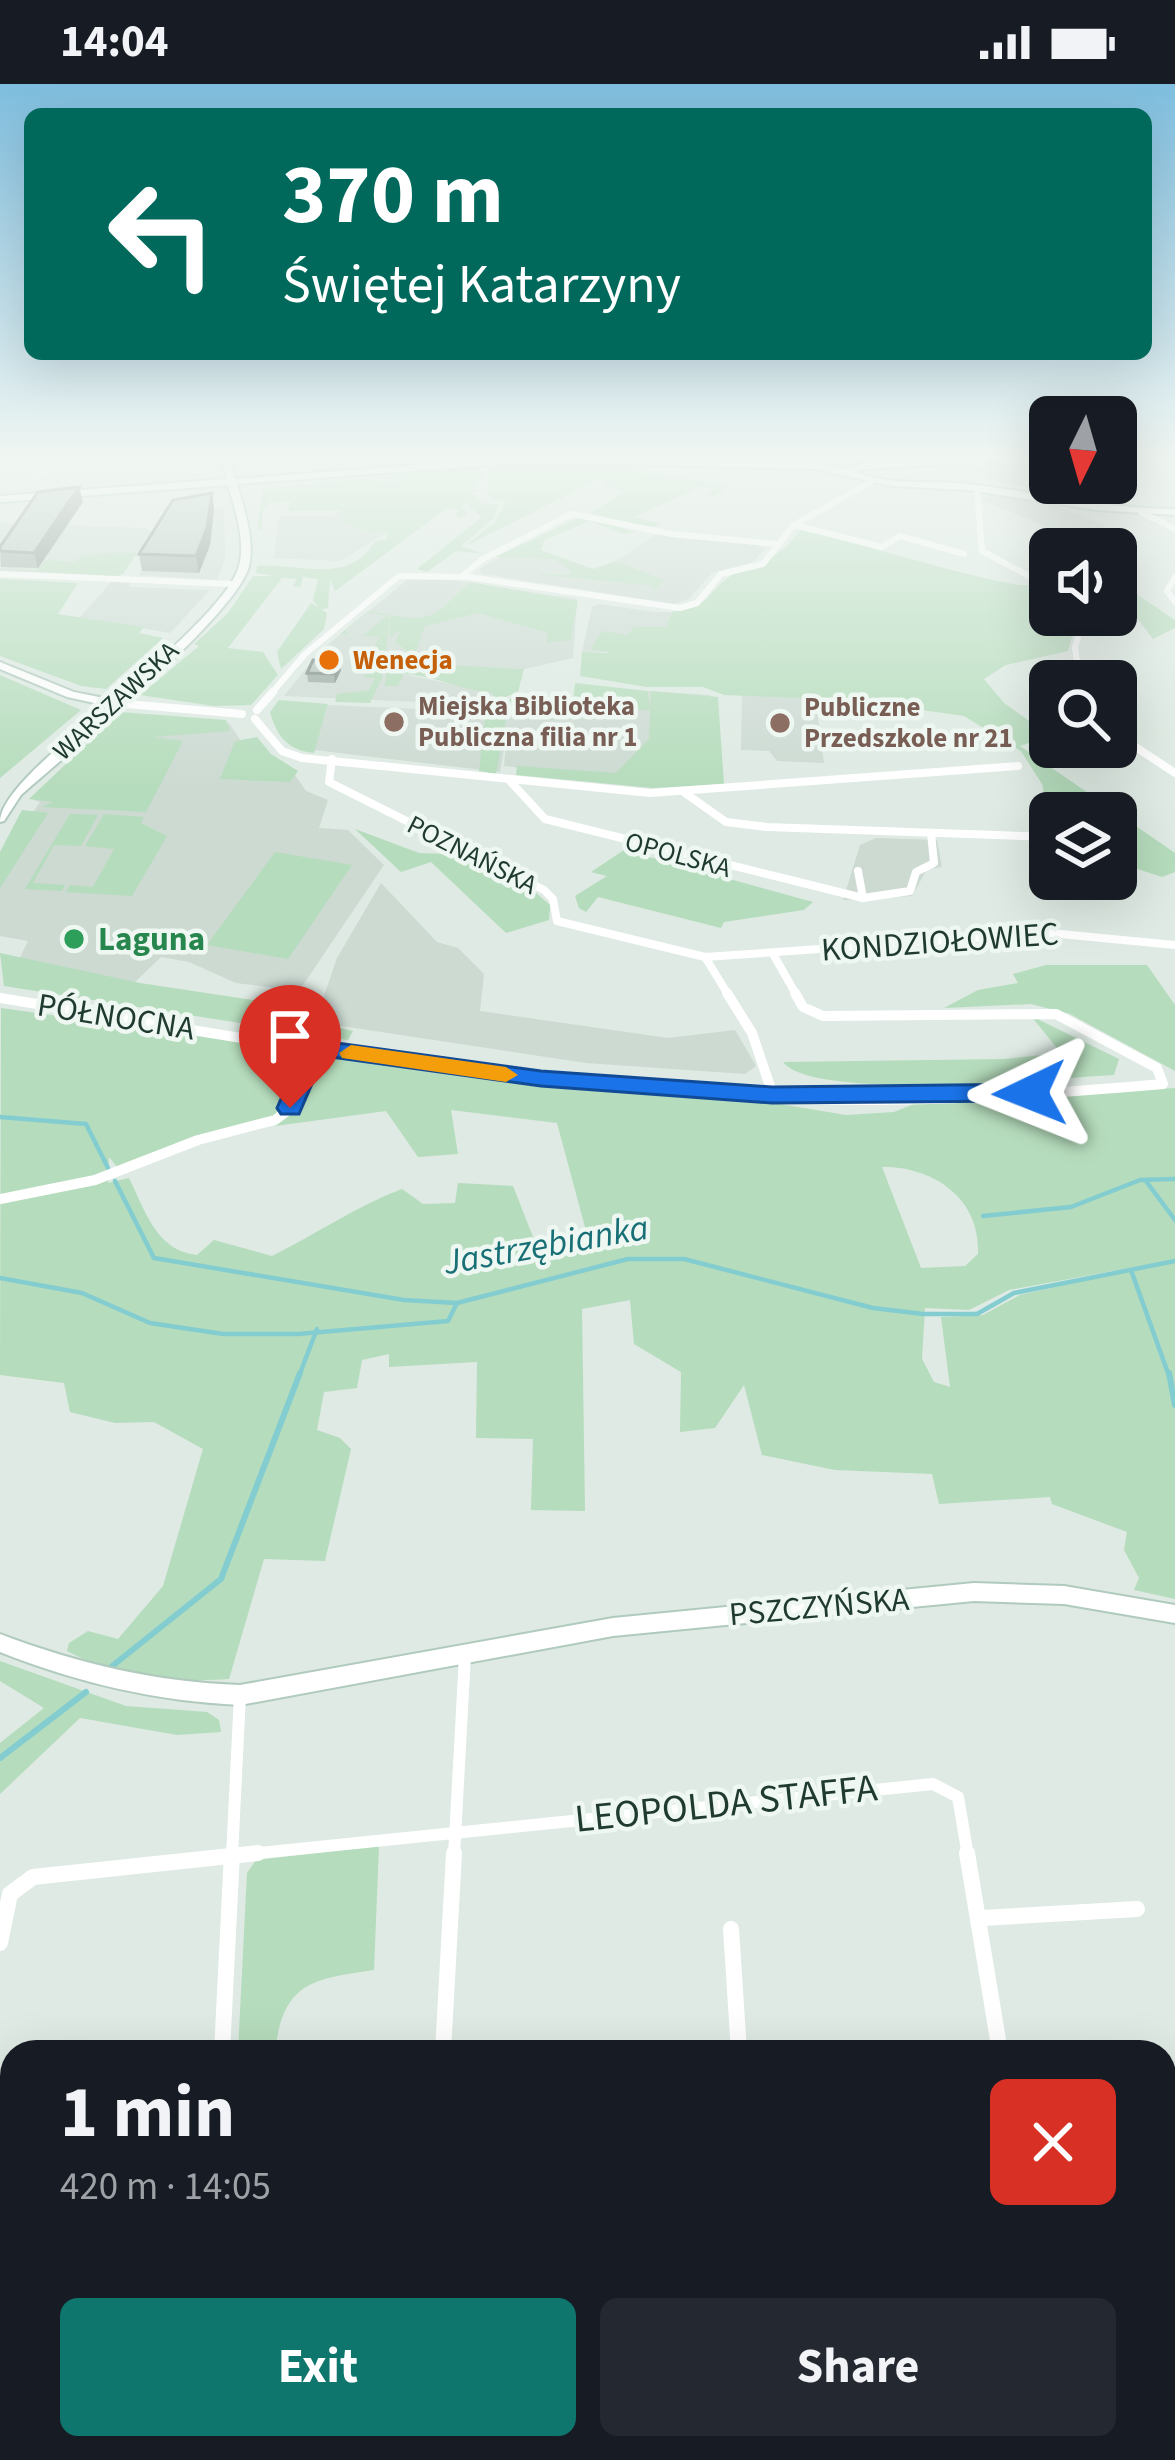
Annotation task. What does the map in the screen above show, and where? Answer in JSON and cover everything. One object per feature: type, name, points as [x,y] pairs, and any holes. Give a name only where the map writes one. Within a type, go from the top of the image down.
[{"type":"main road","name":"WARSZAWSKA","points":[[0,818],[17,793],[196,628],[243,572],[242,566]]},
{"type":"main road","points":[[0,665],[71,695],[112,703]]},
{"type":"main road","name":"PSZCZYŃSKA","points":[[0,1643],[108,1683],[177,1694],[240,1695],[613,1627],[974,1592],[1064,1595],[1175,1614]]},
{"type":"street","points":[[461,577],[475,566]]},
{"type":"street","points":[[256,714],[305,654],[399,576],[461,577],[680,608],[697,602],[722,574],[755,566]]},
{"type":"street","points":[[0,574],[233,584]]},
{"type":"street","points":[[1175,577],[1167,591],[1175,602]]},
{"type":"street","points":[[112,703],[256,714]]},
{"type":"street","points":[[256,714],[282,751],[332,759]]},
{"type":"street","points":[[1137,748],[1175,773]]},
{"type":"street","name":"OPOLSKA","points":[[332,759],[510,781],[685,793],[1018,766]]},
{"type":"street","name":"POZNAŃSKA","points":[[332,759],[329,782],[544,890],[553,899],[557,922],[705,957]]},
{"type":"street","name":"OPOLSKA","points":[[510,781],[544,819],[800,889],[863,898],[910,891],[916,872],[934,863],[931,833]]},
{"type":"street","name":"OPOLSKA","points":[[685,793],[726,822],[1029,836]]},
{"type":"street","points":[[858,871],[863,898]]},
{"type":"street","name":"KONDZIOŁOWIEC","points":[[705,957],[1050,933],[1175,945]]},
{"type":"street","name":"PÓŁNOCNA","points":[[0,998],[541,1078],[772,1095],[959,1095],[1163,1084],[1157,1068],[1056,1014],[823,1016],[803,1007],[773,954]]},
{"type":"street","points":[[705,957],[752,1033],[772,1095]]},
{"type":"street","points":[[0,1198],[104,1177],[198,1140],[275,1120],[290,1108],[315,1048]]},
{"type":"street","points":[[444,2040],[465,1655]]},
{"type":"street","points":[[224,2040],[240,1695]]},
{"type":"street","name":"LEOPOLDA STAFFA","points":[[0,1943],[8,1896],[22,1880],[933,1784],[958,1797],[982,1918],[998,2040]]},
{"type":"street","points":[[982,1918],[1137,1909]]},
{"type":"street","points":[[731,1929],[738,2040]]},
{"type":"shaded area","points":[[0,566],[128,566],[123,574],[0,572]]},
{"type":"shaded area","points":[[145,566],[222,566],[217,580],[139,575]]},
{"type":"shaded area","points":[[582,566],[601,571],[609,566],[739,566],[712,573],[689,599],[674,604],[483,574],[479,569]]},
{"type":"shaded area","points":[[407,580],[453,580],[577,599],[573,658],[525,669],[388,663],[403,674],[494,693],[487,705],[284,696],[319,652]]},
{"type":"shaded area","points":[[112,581],[130,582],[130,587],[210,590],[170,633],[80,617]]},
{"type":"shaded area","points":[[592,607],[672,612],[667,627],[629,637],[620,652],[582,652]]},
{"type":"shaded area","points":[[648,691],[710,695],[718,776],[650,781],[504,766],[507,732],[500,772],[314,750],[328,705],[485,712],[487,707],[649,710]]},
{"type":"shaded area","name":"Publiczne Przedszkole nr 21","points":[[742,695],[815,697],[824,763],[777,761],[769,751],[741,750]]},
{"type":"shaded area","points":[[229,723],[241,741],[291,769],[306,791],[328,800],[319,828],[348,830],[384,865],[299,991],[236,983],[189,962],[161,957],[133,984],[19,960],[28,941],[0,936],[0,863],[26,811],[34,811],[40,802],[34,800],[93,742]]},
{"type":"shaded area","points":[[876,838],[937,840],[942,867],[927,869],[912,896],[843,900],[860,845]]},
{"type":"shaded area","points":[[381,883],[437,942],[458,948],[484,974],[480,1011],[668,1038],[735,1030],[756,1066],[745,1074],[586,1063],[315,1022],[337,958]]},
{"type":"green space","points":[[40,566],[128,566],[114,577],[0,569],[36,570]]},
{"type":"green space","points":[[257,566],[369,566],[335,591],[330,578],[328,608],[320,610],[313,600],[318,579],[303,577],[300,587],[293,586],[297,579],[282,578],[228,648],[263,652],[278,675],[251,705],[214,706],[140,695],[199,646],[194,644],[228,613],[253,576],[275,576],[256,573]]},
{"type":"green space","points":[[564,566],[628,566],[664,580],[648,601],[656,589],[647,585],[544,575],[539,579],[542,574],[569,575],[572,571]]},
{"type":"green space","points":[[749,566],[938,566],[1029,586],[1029,636],[1072,636],[1068,651],[1006,665],[984,679],[1004,703],[1029,721],[1029,743],[1020,746],[1029,752],[1029,764],[1021,751],[964,716],[852,700],[724,695],[703,687],[647,687],[580,676],[582,652],[611,653],[591,649],[602,631],[628,635],[634,627],[666,627],[672,612],[701,603]]},
{"type":"green space","points":[[0,579],[78,583],[58,614],[144,627],[139,633],[163,638],[106,689],[81,686],[0,656]]},
{"type":"green space","points":[[470,582],[578,601],[570,640],[546,643],[548,633],[478,613],[425,626],[414,656],[395,642],[401,629],[390,638],[390,615],[417,618],[435,613]]},
{"type":"green space","points":[[1137,594],[1175,620],[1175,628],[1153,639],[1137,618]]},
{"type":"green space","points":[[311,603],[327,613],[324,629],[281,669],[277,652]]},
{"type":"green space","points":[[368,611],[386,614],[390,620],[382,678],[370,703],[335,702],[337,694],[369,690],[375,678],[364,677],[369,665],[363,664],[380,637],[363,636],[386,616],[368,612],[345,631],[349,633],[339,635]]},
{"type":"green space","points":[[388,662],[524,669],[518,692],[493,702],[493,693],[416,675],[404,674],[398,686],[385,686]]},
{"type":"green space","points":[[0,675],[81,710],[0,778]]},
{"type":"green space","points":[[575,683],[648,691],[650,710],[572,710]]},
{"type":"green space","points":[[651,691],[718,697],[724,784],[653,788],[516,775],[517,766],[616,773],[649,739]]},
{"type":"green space","points":[[518,695],[507,714],[496,774],[479,771],[486,711]]},
{"type":"green space","points":[[279,700],[328,704],[314,753],[289,744],[279,733],[270,712]]},
{"type":"green space","points":[[121,712],[226,720],[230,731],[153,737],[183,741],[146,812],[42,807],[53,802],[29,799]]},
{"type":"green space","points":[[257,737],[271,754],[298,771],[290,782],[220,779],[235,741]]},
{"type":"green space","points":[[1032,768],[1052,768],[1087,792],[1044,792]]},
{"type":"green space","points":[[22,810],[48,813],[0,888],[0,852]]},
{"type":"green space","points":[[70,814],[98,815],[81,846],[54,845],[33,883],[65,885],[62,891],[25,889]]},
{"type":"green space","points":[[104,814],[144,817],[141,823],[167,836],[132,896],[66,892],[70,885],[93,887],[114,849],[85,846]]},
{"type":"green space","points":[[1137,827],[1175,853],[1175,872],[1162,877],[1137,869]]},
{"type":"green space","points":[[355,829],[419,853],[450,854],[536,893],[550,905],[549,920],[506,933],[431,862],[401,872]]},
{"type":"green space","points":[[624,850],[813,902],[804,910],[724,922],[721,928],[598,897],[586,912],[579,908],[575,896],[607,876],[591,872]]},
{"type":"green space","points":[[275,852],[352,865],[288,959],[207,945]]},
{"type":"green space","points":[[0,953],[140,983],[319,1010],[316,1022],[353,1031],[348,1040],[4,986]]},
{"type":"green space","points":[[1046,965],[1147,965],[1175,1005],[1175,1071],[1070,1014],[1031,1004],[944,1008],[978,990],[1018,983],[1013,974]]},
{"type":"green space","points":[[1,1008],[302,1050],[286,1109],[267,1120],[118,1168],[109,1157],[108,1183],[129,1178],[162,1237],[171,1246],[197,1255],[214,1240],[272,1256],[402,1189],[423,1204],[455,1203],[458,1183],[513,1186],[535,1242],[589,1242],[557,1123],[451,1110],[458,1154],[418,1157],[386,1111],[275,1126],[294,1109],[321,1053],[558,1086],[780,1104],[846,1115],[894,1112],[914,1104],[1175,1088],[1175,1599],[1134,1590],[1139,1578],[1124,1550],[1127,1532],[1052,1504],[1050,1497],[939,1504],[932,1474],[835,1470],[762,1455],[744,1385],[715,1428],[680,1432],[681,1372],[634,1344],[630,1300],[582,1309],[585,1511],[531,1510],[533,1439],[476,1438],[477,1362],[389,1367],[389,1354],[362,1360],[357,1388],[324,1392],[317,1430],[340,1438],[351,1449],[325,1561],[264,1559],[229,1679],[167,1679],[125,1672],[67,1651],[69,1643],[88,1631],[118,1639],[163,1586],[203,1449],[154,1422],[115,1423],[70,1412],[64,1383],[0,1375]],"holes":[[[882,1167],[918,1172],[950,1189],[971,1216],[978,1254],[965,1266],[921,1268]],[[1173,1260],[1020,1295],[983,1315],[941,1317],[950,1387],[934,1382],[922,1359],[925,1308],[969,1310],[1009,1290]]]},
{"type":"green space","points":[[1031,1016],[1119,1059],[1114,1075],[886,1084],[804,1074],[783,1062],[1005,1059],[1061,1053]]},
{"type":"green space","points":[[0,1661],[126,1706],[207,1712],[219,1720],[221,1732],[177,1735],[80,1718],[0,1794],[0,1743],[44,1708],[0,1681]]},
{"type":"green space","points":[[379,1846],[374,1970],[304,1988],[285,2011],[277,2040],[239,2040],[247,1873],[256,1860]]},
{"type":"building","points":[[313,660],[340,661],[334,674],[307,673]]},
{"type":"waterway","name":"Jastrzębianka","points":[[0,1117],[86,1124],[108,1168]]},
{"type":"waterway","points":[[983,1216],[1071,1207],[1140,1180],[1175,1179]]},
{"type":"waterway","name":"Jastrzębianka","points":[[115,1181],[154,1258],[404,1300],[457,1303]]},
{"type":"waterway","points":[[1146,1181],[1175,1220]]},
{"type":"waterway","name":"Jastrzębianka","points":[[457,1303],[628,1259],[684,1259],[873,1308],[977,1314],[1014,1293],[1175,1261]]},
{"type":"waterway","points":[[1131,1270],[1169,1376]]},
{"type":"waterway","points":[[0,1278],[82,1293],[150,1323],[223,1334],[316,1332]]},
{"type":"waterway","points":[[316,1332],[448,1321],[457,1303]]},
{"type":"waterway","points":[[299,1376],[316,1332]]},
{"type":"waterway","points":[[111,1667],[221,1579],[300,1373]]},
{"type":"waterway","points":[[1169,1373],[1175,1405]]},
{"type":"waterway","points":[[0,1758],[86,1692]]},
{"type":"slow traffic","points":[[351,1053],[506,1075]]},
{"type":"place","name":"Wenecja","points":[[329,660]]},
{"type":"place","name":"Miejska Biblioteka Publiczna filia nr 1","points":[[394,722]]},
{"type":"place","name":"Publiczne Przedszkole nr 21","points":[[780,723]]},
{"type":"place","name":"Laguna","points":[[74,939]]},
{"type":"route","points":[[290,1108],[315,1048],[541,1078],[772,1095],[1030,1093]]}]
